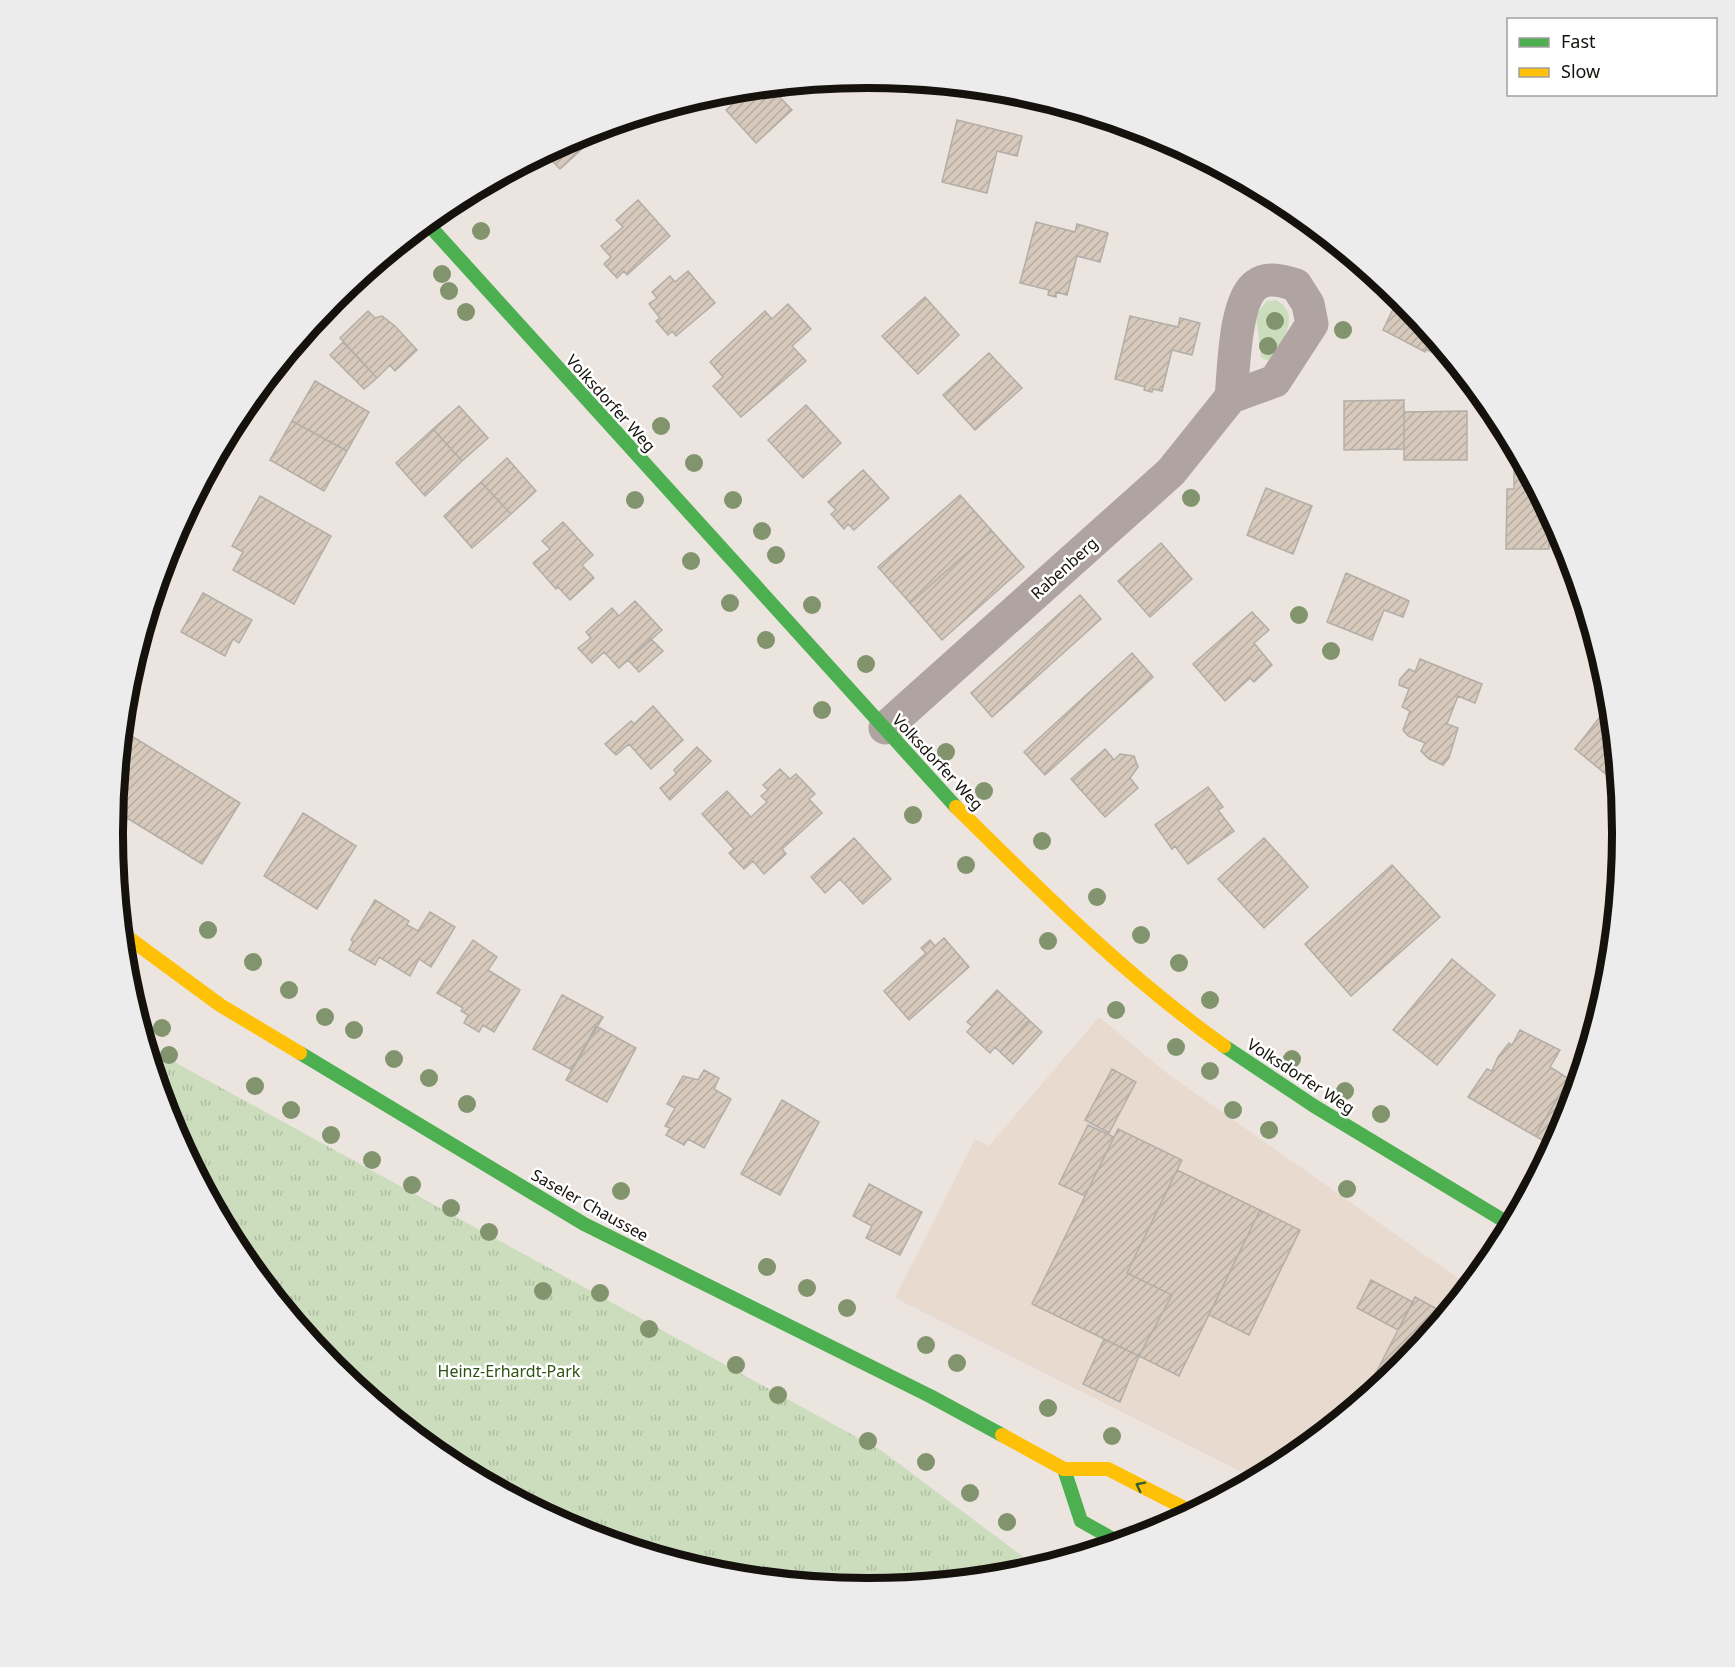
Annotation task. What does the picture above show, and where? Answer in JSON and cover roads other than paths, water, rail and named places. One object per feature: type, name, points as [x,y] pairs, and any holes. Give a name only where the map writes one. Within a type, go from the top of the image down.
[{"type":"street","name":"Volksdorfer Weg","points":[[432,229],[948,799],[1027,878],[1121,964],[1198,1028],[1264,1073],[1504,1221]]},
{"type":"street","name":"Rabenberg","points":[[885,728],[1171,472],[1231,397]]},
{"type":"street","name":"Saseler Chaussee","points":[[130,939],[220,1005],[584,1224],[930,1396],[1064,1469],[1108,1469],[1184,1508]]},
{"type":"street","points":[[1064,1469],[1081,1521],[1111,1537]]},
{"type":"park label","name":"Heinz-Erhardt-Park","points":[[509,1371]]}]
